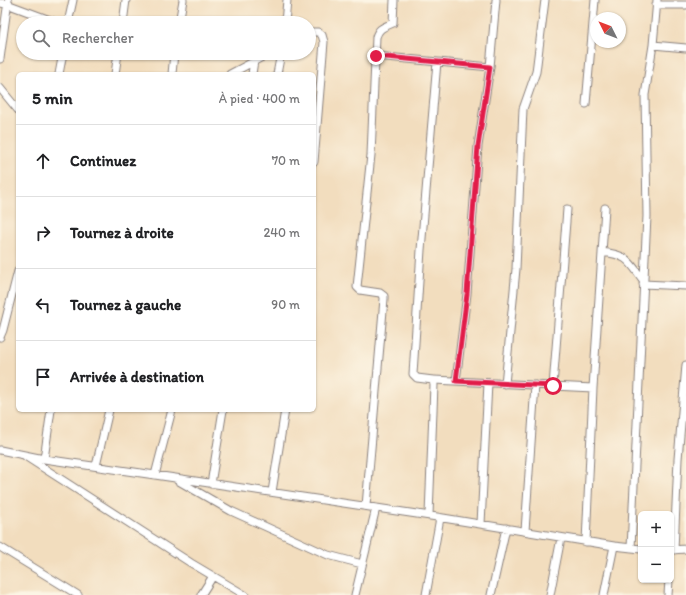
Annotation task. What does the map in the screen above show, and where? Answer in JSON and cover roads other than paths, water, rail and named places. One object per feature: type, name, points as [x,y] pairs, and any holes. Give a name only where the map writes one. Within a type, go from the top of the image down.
[{"type":"street","points":[[69,16],[72,0]]},
{"type":"street","points":[[124,16],[126,0]]},
{"type":"street","points":[[180,16],[183,0]]},
{"type":"street","points":[[286,16],[287,0]]},
{"type":"street","points":[[366,506],[384,296],[380,293],[360,290],[358,287],[371,154],[377,33],[383,27],[392,24],[394,21],[394,0]]},
{"type":"street","points":[[456,381],[467,294],[478,146],[490,67],[496,0]]},
{"type":"street","points":[[505,384],[516,269],[523,109],[536,72],[545,0]]},
{"type":"street","points":[[586,104],[595,0]]},
{"type":"street","points":[[631,548],[647,216],[645,95],[653,45],[657,2],[686,5]]},
{"type":"street","points":[[0,58],[5,3],[39,16]]},
{"type":"street","points":[[316,32],[322,35],[324,42],[316,138]]},
{"type":"street","points":[[653,45],[686,48]]},
{"type":"street","points":[[376,56],[490,67]]},
{"type":"street","points":[[59,72],[62,60]]},
{"type":"street","points":[[115,72],[117,60]]},
{"type":"street","points":[[172,72],[173,60]]},
{"type":"street","points":[[234,72],[258,60]]},
{"type":"street","points":[[277,72],[280,60]]},
{"type":"street","points":[[252,72],[254,62]]},
{"type":"street","points":[[437,62],[421,250],[413,374],[417,378],[434,380],[593,388]]},
{"type":"street","points":[[0,88],[16,108]]},
{"type":"street","points":[[586,542],[593,388],[606,208]]},
{"type":"street","points":[[553,386],[567,209]]},
{"type":"street","points":[[602,252],[620,255],[627,259],[643,282],[686,286]]},
{"type":"street","points":[[0,337],[16,279]]},
{"type":"street","points":[[673,547],[678,459],[686,365]]},
{"type":"street","points":[[429,515],[434,380]]},
{"type":"street","points":[[481,524],[488,383]]},
{"type":"street","points":[[525,532],[535,385]]},
{"type":"street","points":[[44,459],[51,412]]},
{"type":"street","points":[[96,466],[109,412]]},
{"type":"street","points":[[155,476],[171,412]]},
{"type":"street","points":[[211,484],[223,412]]},
{"type":"street","points":[[272,492],[285,412]]},
{"type":"street","points":[[0,450],[44,459],[429,515],[561,538],[638,549]]},
{"type":"street","points":[[22,454],[213,576],[246,595]]},
{"type":"street","points":[[174,478],[231,511],[328,555],[362,564]]},
{"type":"street","points":[[355,595],[376,508]]},
{"type":"street","points":[[426,595],[440,518]]},
{"type":"street","points":[[491,595],[506,528]]},
{"type":"street","points":[[550,595],[561,538]]},
{"type":"street","points":[[604,595],[614,546]]},
{"type":"street","points":[[0,548],[78,595]]},
{"type":"street","points":[[674,550],[686,548]]},
{"type":"street","points":[[201,595],[213,576]]},
{"type":"street","points":[[668,595],[669,583]]}]
